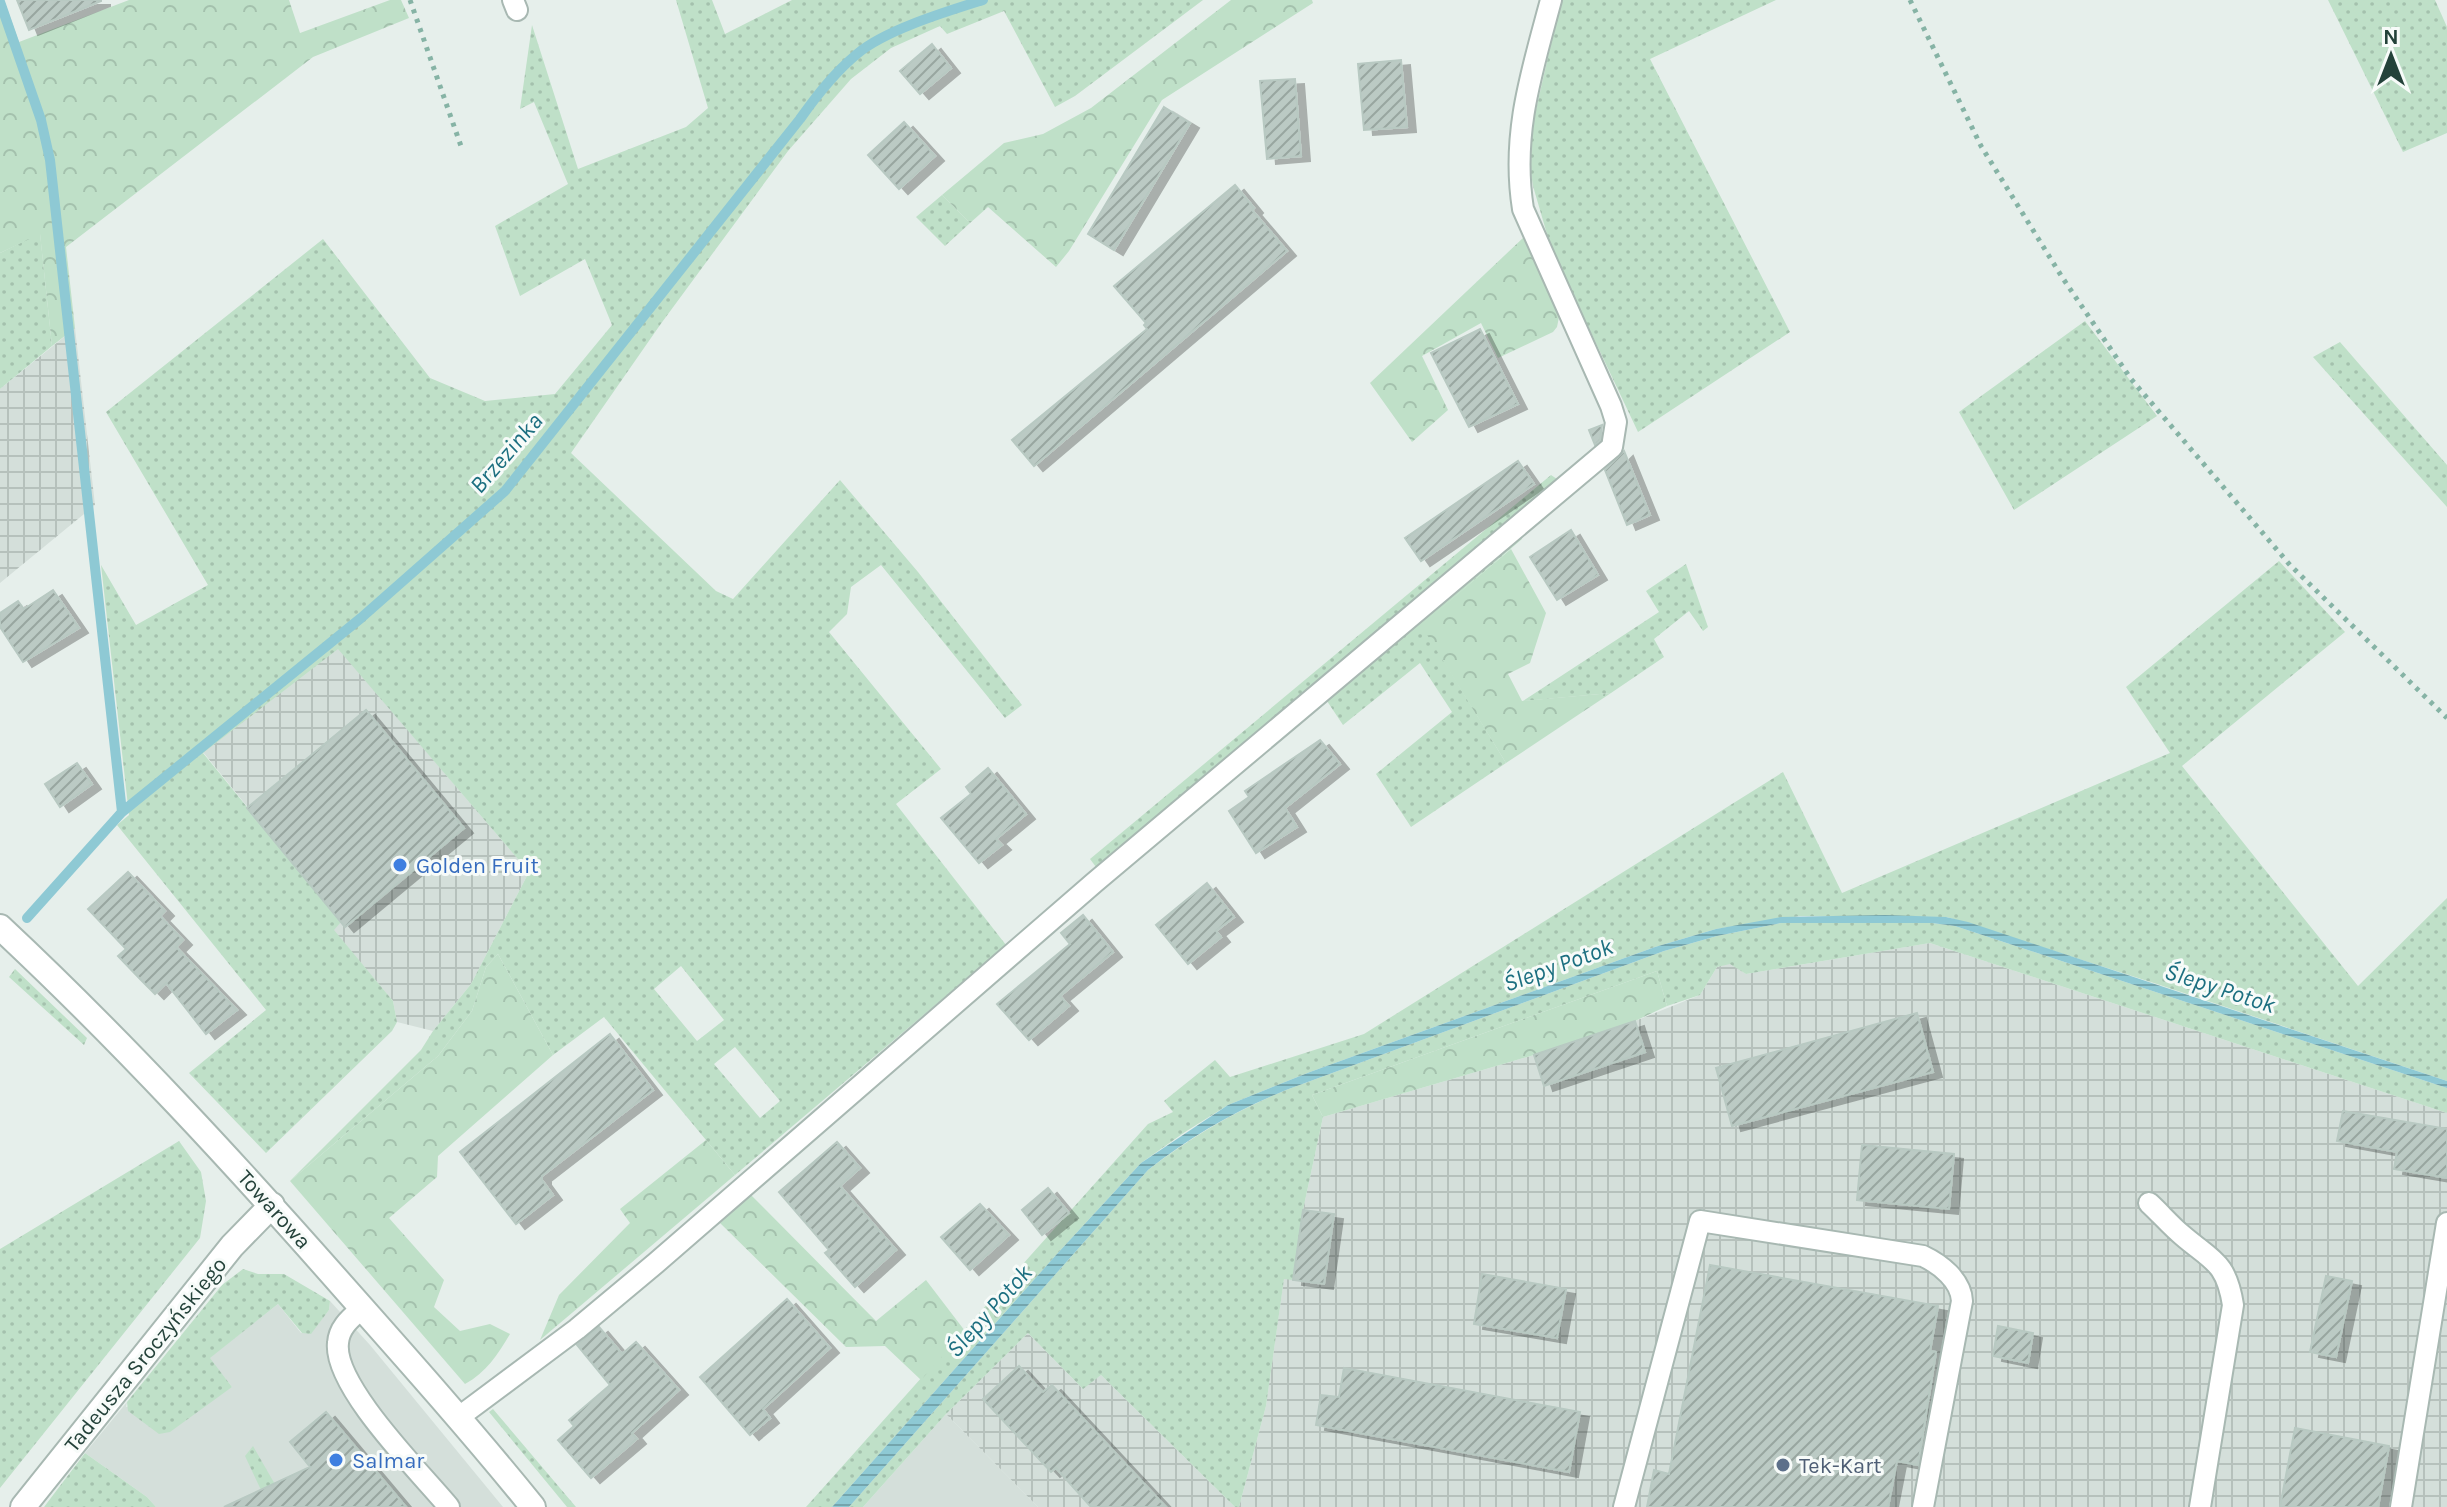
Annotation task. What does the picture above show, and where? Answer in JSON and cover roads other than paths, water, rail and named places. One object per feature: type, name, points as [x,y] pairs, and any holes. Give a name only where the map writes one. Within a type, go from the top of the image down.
[{"type":"street","name":"Towarowa","points":[[0,927],[86,1007],[272,1205],[459,1417],[533,1507]]},
{"type":"street","name":"Tadeusza Sroczyńskiego","points":[[23,1507],[232,1246],[272,1205]]},
{"type":"lane","points":[[459,1417],[577,1329],[656,1263],[1083,892],[1612,447],[1616,422],[1611,406],[1523,209],[1518,177],[1525,102],[1551,0]]},
{"type":"lane","points":[[2149,1203],[2219,1265],[2231,1292],[2231,1321],[2200,1507]]},
{"type":"lane","points":[[1624,1507],[1700,1221],[1923,1256],[1937,1263],[1958,1285],[1962,1301],[1923,1507]]},
{"type":"lane","points":[[2401,1507],[2447,1223]]},
{"type":"lane","points":[[362,1308],[346,1323],[340,1334],[338,1356],[341,1369],[361,1402],[449,1507]]},
{"type":"water","points":[[1781,917],[1946,917],[1968,922],[2447,1081],[2447,1088],[1955,926],[1932,923],[1781,923],[1717,936],[1664,951],[1286,1090],[1197,1135],[1148,1170],[849,1507],[832,1507],[1141,1163],[1228,1105],[1310,1072],[1655,947],[1716,929]]},
{"type":"waterway","name":"Brzezinka","points":[[27,918],[122,812],[361,618],[505,491],[841,69],[869,45],[884,37],[917,22],[983,0]]},
{"type":"waterway","points":[[0,2],[41,120],[50,160],[122,812]]},
{"type":"place","name":"Golden Fruit","points":[[400,865]]},
{"type":"place","name":"Salmar","points":[[336,1460]]},
{"type":"place","name":"Tek-Kart","points":[[1783,1465]]},
{"type":"water label","name":"Ślepy Potok","points":[[1558,965]]},
{"type":"water label","name":"Ślepy Potok","points":[[2220,988]]},
{"type":"water label","name":"Ślepy Potok","points":[[989,1311]]}]
